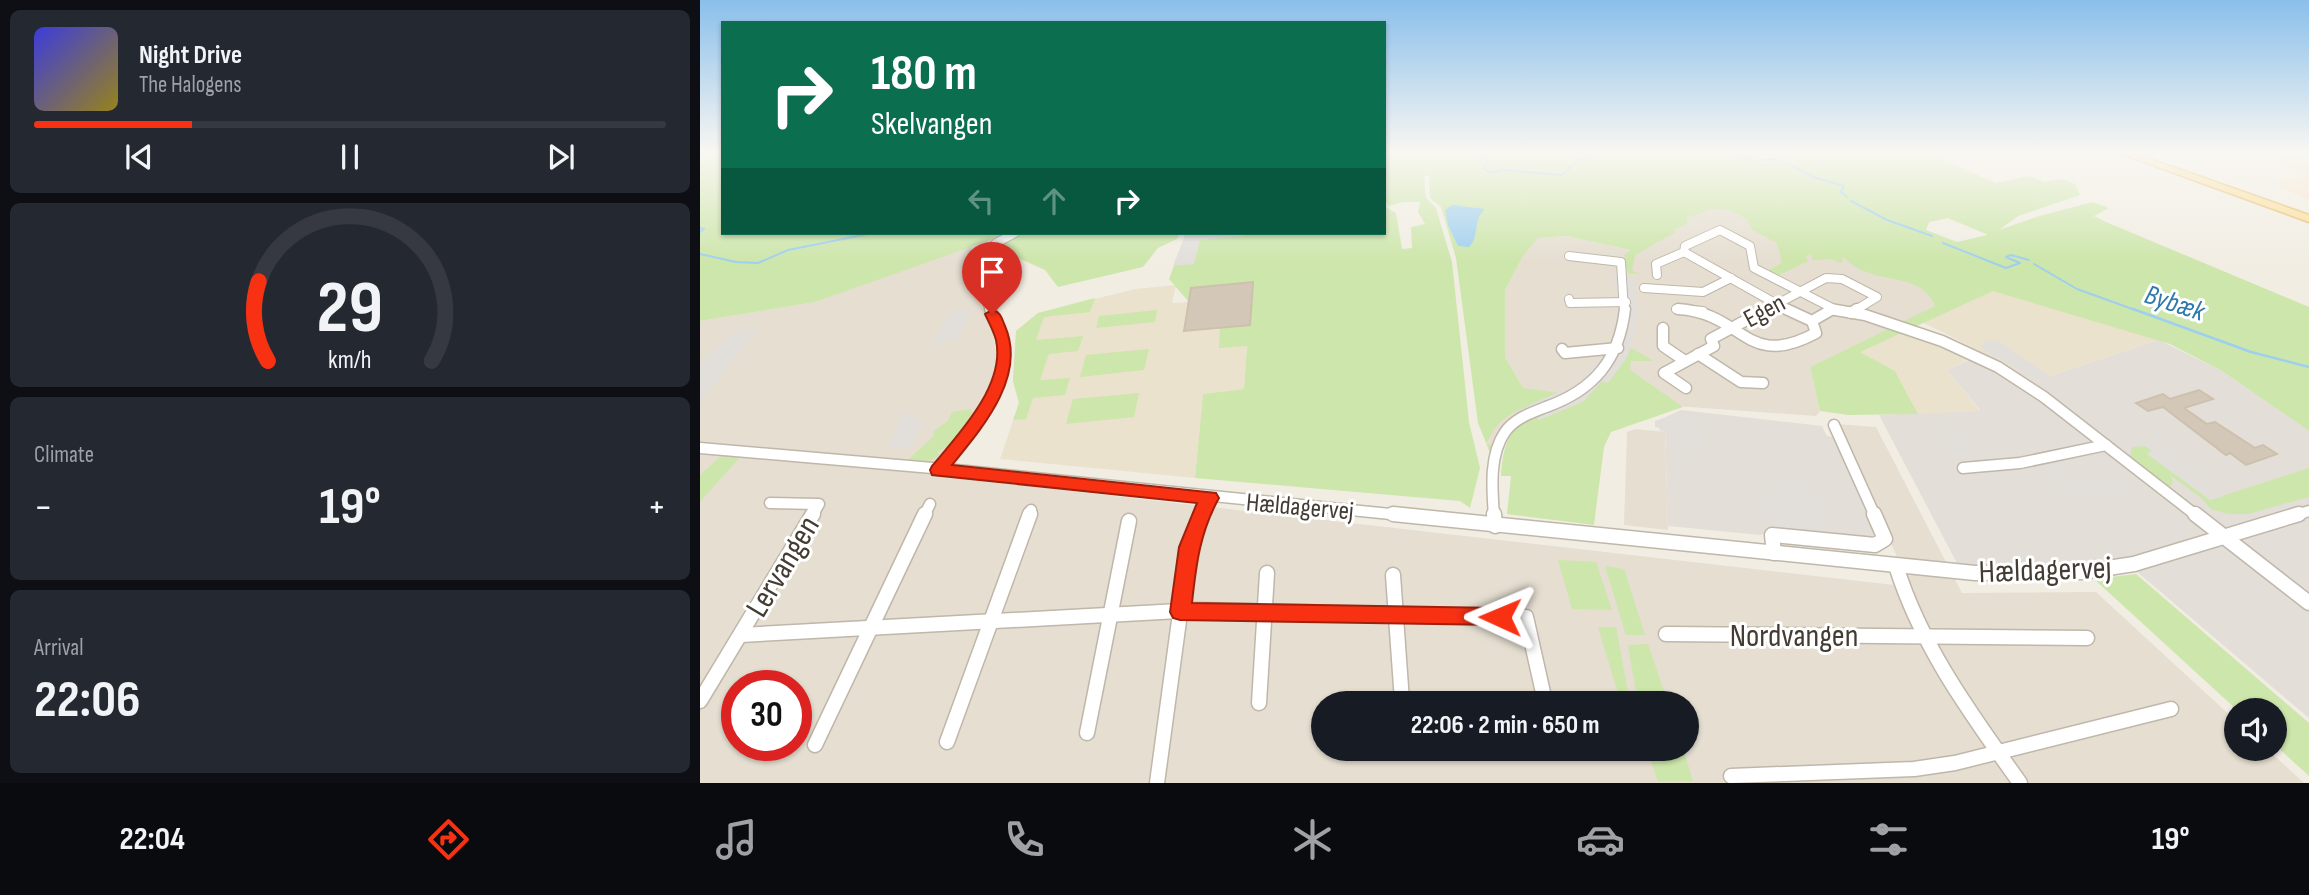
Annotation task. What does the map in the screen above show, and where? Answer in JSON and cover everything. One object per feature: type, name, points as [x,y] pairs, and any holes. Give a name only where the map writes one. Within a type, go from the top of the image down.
[{"type":"main road","points":[[2226,190],[2309,219]]},
{"type":"main road","points":[[2240,190],[2309,214]]},
{"type":"street","points":[[1684,252],[1685,246],[1720,230],[1750,246],[1754,268],[1831,310],[1851,313],[1942,341],[1998,368],[2106,445],[2309,603]]},
{"type":"street","points":[[939,470],[983,414],[1000,376],[1004,341],[999,325],[981,297],[974,277],[974,266],[996,243],[1010,235]]},
{"type":"street","points":[[1657,275],[1656,264],[1684,252]]},
{"type":"street","points":[[1684,252],[1812,321],[1816,333],[1792,348],[1758,345],[1731,328]]},
{"type":"street","points":[[1494,526],[1494,476],[1502,436],[1511,424],[1524,416],[1567,399],[1598,378],[1618,348],[1626,302],[1621,262],[1569,256]]},
{"type":"street","points":[[1644,288],[1703,292],[1731,278]]},
{"type":"street","name":"Egen","points":[[1685,361],[1714,346],[1712,339],[1826,278],[1842,279],[1877,297],[1851,313]]},
{"type":"street","points":[[1570,299],[1570,303],[1626,302]]},
{"type":"street","name":"Egen","points":[[1676,309],[1702,311],[1731,328]]},
{"type":"street","points":[[1812,321],[1831,310]]},
{"type":"street","points":[[1663,328],[1663,346],[1685,361],[1664,373],[1686,388]]},
{"type":"street","points":[[1562,349],[1565,353],[1618,348]]},
{"type":"street","points":[[1698,354],[1741,382],[1763,383]]},
{"type":"street","points":[[1774,553],[1772,535],[1875,545],[1885,539],[1834,425]]},
{"type":"street","points":[[1963,468],[2020,463],[2106,445]]},
{"type":"street","name":"Hældagervej","points":[[700,448],[1975,573],[2082,572],[2134,564],[2309,512]]},
{"type":"street","points":[[1157,783],[1189,547],[1199,517],[1210,498]]},
{"type":"street","name":"Lervangen","points":[[700,701],[819,504],[770,503]]},
{"type":"street","points":[[815,745],[930,504]]},
{"type":"street","points":[[947,743],[1031,510]]},
{"type":"street","points":[[1087,733],[1129,522]]},
{"type":"street","points":[[1896,566],[1903,592],[1922,636],[2020,783]]},
{"type":"street","points":[[1259,703],[1266,573]]},
{"type":"street","points":[[1393,575],[1401,691]]},
{"type":"street","name":"Lervangen","points":[[741,635],[1180,612],[1526,617],[1543,691]]},
{"type":"street","name":"Nordvangen","points":[[1666,634],[2087,638]]},
{"type":"street","points":[[1731,776],[1914,769],[2000,753],[2171,709]]},
{"type":"shaded area","points":[[2285,190],[2309,190],[2309,200]]},
{"type":"shaded area","points":[[1712,197],[1971,290],[1810,367],[1820,411],[1816,416],[1634,403],[1539,420],[1535,416],[1509,435],[1503,450],[1491,455],[1487,445],[1491,432],[1523,388],[1505,357],[1505,290],[1523,256],[1538,238],[1566,236],[1631,250]]},
{"type":"shaded area","points":[[1185,235],[1245,235],[1200,240],[1194,264],[1173,266]]},
{"type":"shaded area","points":[[972,245],[968,279],[992,327],[998,363],[979,410],[931,475],[1911,587],[1836,424],[1876,427],[1962,593],[2096,592],[2224,710],[2224,761],[2280,761],[2304,783],[700,783],[700,321],[815,302]]},
{"type":"shaded area","points":[[1613,276],[1633,276],[1636,288],[1637,321],[1628,356],[1608,383],[1602,381],[1584,401],[1539,420],[1527,406],[1577,384],[1603,356],[1609,357],[1620,337],[1612,336],[1616,319],[1624,319],[1624,295],[1616,295]]},
{"type":"shaded area","points":[[1176,285],[1172,303],[1189,302],[1247,345],[1244,389],[1203,394],[1195,478],[1000,459],[1019,403],[1013,381],[1016,331],[1038,313],[1135,289]]},
{"type":"shaded area","points":[[1993,290],[2159,340],[2037,380],[1922,322]]},
{"type":"shaded area","points":[[973,309],[958,339],[931,346],[950,311]]},
{"type":"shaded area","points":[[759,327],[700,402],[700,361],[739,329]]},
{"type":"shaded area","points":[[1899,332],[1945,348],[1967,360],[1947,370],[1980,411],[1918,414],[1895,371],[1859,352]]},
{"type":"shaded area","points":[[1987,339],[1999,341],[2050,376],[2037,380],[1986,352],[1981,346]]},
{"type":"shaded area","points":[[2159,340],[2222,371],[2309,431],[2309,718],[2122,559],[1959,567],[1879,415],[1980,410],[1947,370],[1986,352],[2037,380]]},
{"type":"shaded area","points":[[1681,410],[1822,426],[1827,436],[1834,437],[1854,475],[1877,534],[1868,538],[1777,530],[1760,535],[1668,526],[1665,423],[1655,422]]},
{"type":"shaded area","points":[[910,413],[917,421],[924,420],[912,446],[886,449],[903,414]]},
{"type":"shaded area","points":[[1682,413],[1686,418],[1703,419],[1705,455],[1683,454],[1684,485],[1675,484],[1674,433],[1659,431],[1660,428],[1655,427],[1655,421]]},
{"type":"shaded area","points":[[1947,421],[1959,436],[1953,437],[1961,437],[1975,454],[1958,457],[1931,423]]},
{"type":"shaded area","points":[[1635,429],[1665,432],[1668,530],[1624,525],[1627,432]]},
{"type":"shaded area","points":[[2159,433],[2166,440],[2158,442],[2150,436]]},
{"type":"shaded area","points":[[2150,436],[2146,439],[2164,453],[2170,451],[2205,477],[2201,479],[2223,496],[2210,500],[2147,454],[2152,451],[2138,440]]},
{"type":"shaded area","points":[[2056,463],[2078,483],[2112,477],[2128,493],[2084,502],[2070,498],[2039,472],[2045,471],[2041,466]]},
{"type":"shaded area","points":[[1786,481],[1812,489],[1822,497],[1827,507],[1827,517],[1822,525],[1799,532],[1785,529],[1762,514],[1757,504],[1758,494],[1763,487]]},
{"type":"green space","points":[[700,190],[721,190],[721,235],[1004,235],[815,302],[700,321]]},
{"type":"green space","points":[[1386,190],[1425,190],[1426,198],[1436,208],[1452,262],[1469,422],[1480,468],[1470,508],[1460,501],[1195,478],[1203,394],[1244,389],[1247,346],[1219,348],[1220,327],[1184,331],[1189,302],[1169,279],[1185,235],[1386,235],[1386,207],[1396,213],[1402,249],[1412,248],[1411,227],[1425,224],[1418,212],[1420,202],[1403,202],[1389,206],[1386,203]]},
{"type":"green space","points":[[1430,190],[2078,190],[2080,195],[2018,216],[1999,230],[2093,202],[2109,208],[2094,216],[2106,222],[2309,307],[2309,431],[2222,371],[2170,344],[1993,291],[1860,352],[1895,371],[1918,414],[1849,415],[1820,411],[1810,367],[1935,306],[1919,287],[1868,273],[1841,257],[1843,261],[1840,263],[1833,259],[1813,260],[1810,254],[1806,256],[1808,261],[1779,275],[1783,279],[1761,269],[1769,270],[1782,263],[1777,243],[1752,230],[1747,219],[1728,210],[1711,209],[1687,218],[1687,224],[1672,230],[1676,232],[1635,255],[1632,271],[1642,274],[1628,273],[1624,255],[1631,250],[1566,236],[1538,238],[1523,256],[1505,290],[1505,357],[1523,388],[1560,393],[1517,411],[1499,424],[1487,444],[1493,446],[1491,455],[1478,423],[1456,258],[1441,207],[1430,198]],"holes":[[[1948,218],[1987,235],[1957,242],[1926,230],[1929,222]]]},
{"type":"green space","points":[[1014,235],[1179,235],[1177,239],[1158,248],[1143,267],[1058,287],[1045,270],[1016,257],[1000,271],[980,272],[991,250]]},
{"type":"green space","points":[[1095,298],[1090,312],[1044,317],[1036,340],[1083,336],[1078,351],[1049,354],[1040,380],[1070,378],[1065,395],[1033,398],[1026,419],[1013,420],[1019,403],[1013,381],[1016,331],[1038,313]]},
{"type":"green space","points":[[1157,310],[1155,322],[1096,328],[1099,316]]},
{"type":"green space","points":[[1631,348],[1654,361],[1631,361],[1630,370],[1683,407],[1611,432],[1604,447],[1594,525],[1507,514],[1511,476],[1501,476],[1505,448],[1512,433],[1535,416],[1539,420],[1584,401],[1602,380],[1609,382]]},
{"type":"green space","points":[[1149,349],[1144,370],[1080,377],[1086,355]]},
{"type":"green space","points":[[1139,393],[1134,417],[1066,424],[1073,399]]},
{"type":"green space","points":[[971,409],[973,414],[949,446],[937,452],[940,456],[926,462],[908,460],[933,437],[934,431],[948,421],[952,412]]},
{"type":"green space","points":[[2145,446],[2153,451],[2147,453],[2210,500],[2309,468],[2309,497],[2248,514],[2228,514],[2211,509],[2200,497],[2170,475],[2173,482],[2170,487],[2130,456],[2132,447]]},
{"type":"green space","points":[[721,456],[739,458],[700,502],[700,475]]},
{"type":"green space","points":[[1558,560],[1596,562],[1612,610],[1572,609]]},
{"type":"green space","points":[[1605,566],[1624,569],[1645,635],[1626,635]]},
{"type":"green space","points":[[2136,574],[2280,698],[2224,698],[2094,579]]},
{"type":"green space","points":[[1598,627],[1616,627],[1628,691],[1617,691]]},
{"type":"green space","points":[[1648,644],[1664,691],[1636,691],[1628,645]]},
{"type":"green space","points":[[2287,704],[2309,723],[2309,776],[2287,756]]},
{"type":"green space","points":[[1650,761],[1687,761],[1693,781],[1658,781]]},
{"type":"water","points":[[1452,205],[1485,209],[1469,247],[1458,246],[1448,225],[1445,210]]},
{"type":"building","points":[[1253,282],[1250,325],[1184,331],[1191,288]]},
{"type":"building","points":[[2199,390],[2213,399],[2184,408],[2207,424],[2215,422],[2255,448],[2263,445],[2277,454],[2246,465],[2230,453],[2226,455],[2163,407],[2148,411],[2136,403],[2163,394],[2170,399]]},
{"type":"waterway","name":"Bybæk","points":[[1842,190],[1841,192],[1847,197]]},
{"type":"waterway","name":"Bybæk","points":[[1851,201],[1887,220],[1932,236]]},
{"type":"waterway","name":"Bybæk","points":[[700,228],[704,229],[700,232]]},
{"type":"waterway","name":"Bybæk","points":[[700,254],[736,262],[758,263],[788,250],[863,235]]},
{"type":"waterway","name":"Bybæk","points":[[1943,243],[2006,268],[2020,263],[2006,257],[2011,255],[2029,260]]},
{"type":"waterway","name":"Bybæk","points":[[2034,264],[2077,289],[2138,311]]},
{"type":"waterway","name":"Bybæk","points":[[2133,309],[2251,352],[2309,367]]},
{"type":"route","points":[[992,314],[1004,341],[1004,360],[1000,376],[983,414],[939,470],[1210,498],[1199,517],[1189,547],[1180,612],[1197,610],[1500,617]]}]
